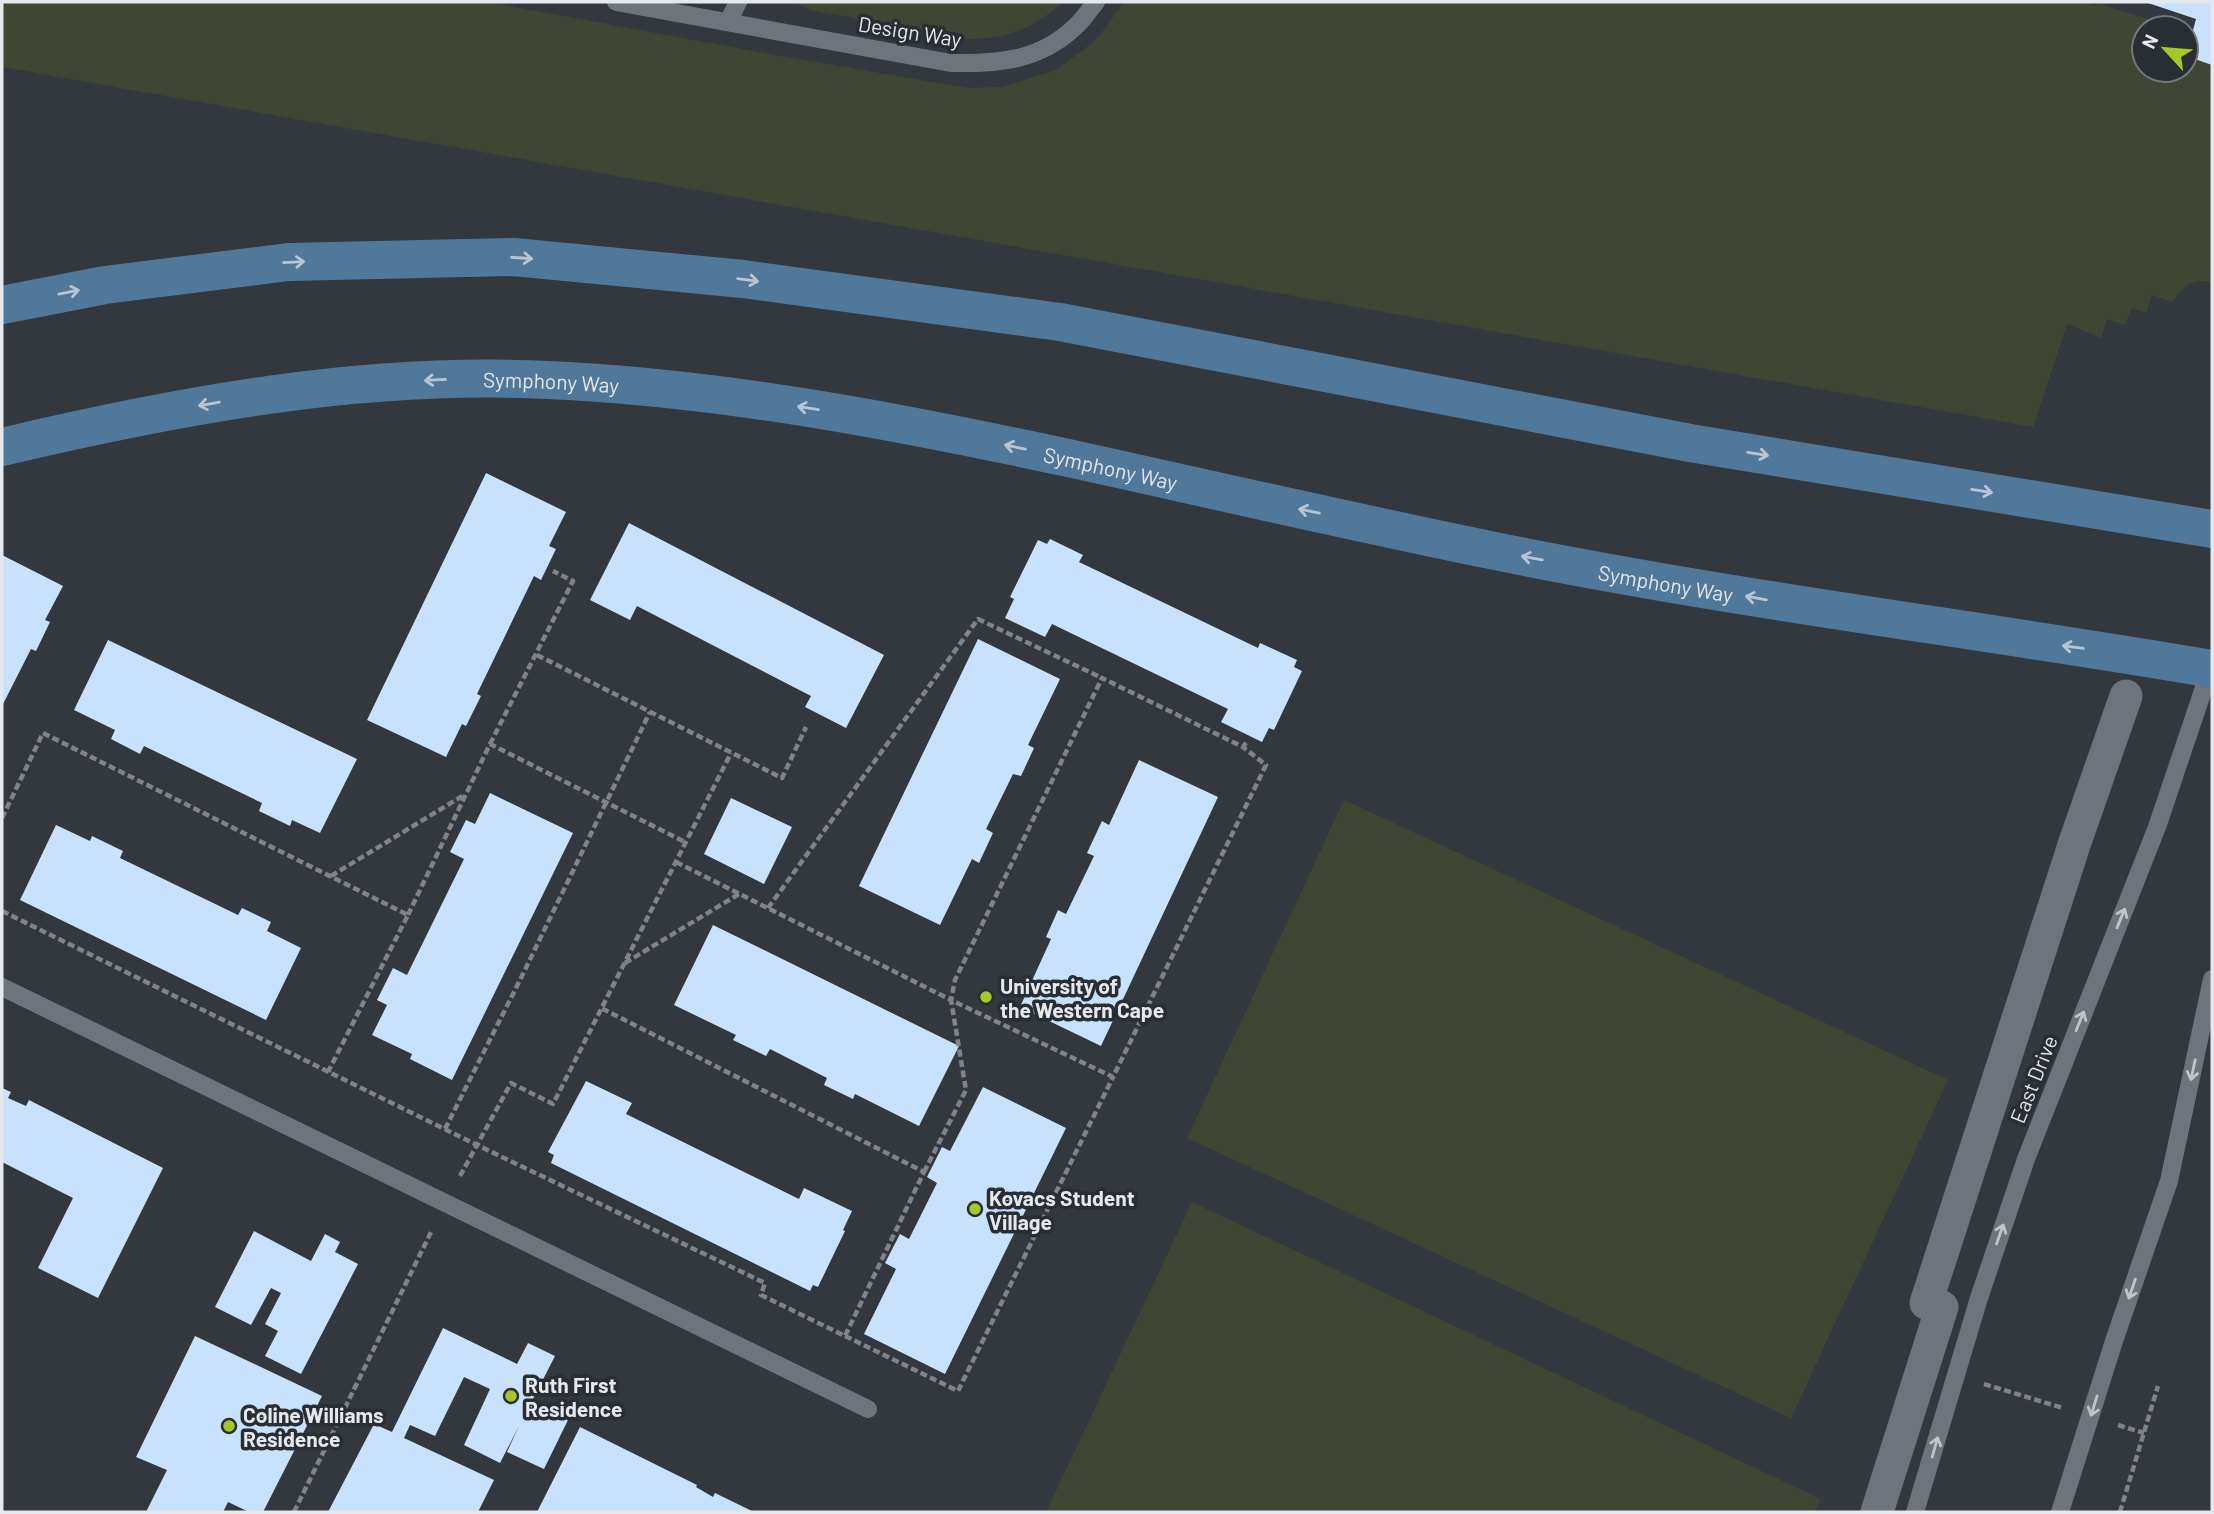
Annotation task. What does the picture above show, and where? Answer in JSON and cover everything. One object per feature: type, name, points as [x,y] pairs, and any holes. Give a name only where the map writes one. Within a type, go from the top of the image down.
[{"type":"main road","points":[[2,305],[105,285],[289,262],[514,257],[743,279],[1060,322],[1690,443],[2212,529]]},
{"type":"main road","name":"Symphony Way","points":[[2,447],[105,422],[322,388],[442,380],[544,379],[682,389],[875,419],[1017,447],[1494,551],[1823,610],[2212,667]]},
{"type":"street","points":[[1877,1512],[1942,1307],[1926,1303],[2075,842],[2126,696]]},
{"type":"lane","name":"Design Way","points":[[616,2],[951,63],[988,64],[1021,58],[1046,48],[1075,27],[1096,2]]},
{"type":"lane","points":[[728,22],[738,2]]},
{"type":"lane","name":"East Drive","points":[[1915,1512],[1979,1298],[2026,1159],[2157,827],[2212,667]]},
{"type":"lane","points":[[2060,1512],[2169,1181],[2212,979]]},
{"type":"lane","points":[[2,987],[868,1409]]},
{"type":"path","points":[[328,1072],[573,581],[553,571]]},
{"type":"path","points":[[2,911],[444,1129],[765,1283],[761,1295],[958,1391],[1266,765],[1243,747],[978,619],[768,908]]},
{"type":"path","points":[[537,655],[782,778],[806,727]]},
{"type":"path","points":[[845,1336],[966,1090],[951,1000],[955,980],[1102,678]]},
{"type":"path","points":[[444,1129],[521,978],[650,712]]},
{"type":"path","points":[[2,818],[43,733],[408,915]]},
{"type":"path","points":[[1243,747],[1248,740]]},
{"type":"path","points":[[490,744],[685,842]]},
{"type":"path","points":[[294,1512],[445,1203],[511,1083],[553,1104],[730,753]]},
{"type":"path","points":[[330,877],[466,794]]},
{"type":"path","points":[[676,862],[951,1000],[1113,1077]]},
{"type":"path","points":[[625,964],[739,894]]},
{"type":"path","points":[[601,1008],[924,1172]]},
{"type":"path","points":[[1956,1375],[2144,1433]]},
{"type":"path","points":[[2120,1512],[2158,1386]]},
{"type":"green space","points":[[2,2],[488,2],[967,88],[1002,87],[1056,70],[1096,40],[1124,2],[2082,2],[2096,6],[2097,3],[2132,14],[2130,84],[2200,84],[2200,61],[2212,65],[2212,282],[2198,281],[2188,284],[2172,302],[2152,295],[2146,313],[2132,308],[2125,325],[2107,319],[2101,338],[2067,324],[2033,427],[2,67]]},
{"type":"green space","points":[[794,2],[1063,2],[1042,19],[1020,30],[996,37],[969,39],[810,10]]},
{"type":"green space","points":[[1344,800],[1948,1080],[1791,1418],[1187,1138]]},
{"type":"green space","points":[[1192,1202],[1821,1499],[1814,1512],[1046,1512]]},
{"type":"building","points":[[2145,2],[2212,2],[2212,65],[2200,61],[2200,14],[2181,14]]},
{"type":"building","points":[[486,473],[566,512],[549,546],[556,549],[541,580],[534,576],[477,694],[481,696],[466,726],[462,724],[446,757],[367,720]]},
{"type":"building","points":[[629,523],[884,655],[846,728],[805,707],[811,696],[637,606],[630,620],[590,600]]},
{"type":"building","points":[[1050,539],[1083,555],[1079,562],[1258,648],[1260,643],[1297,660],[1294,667],[1302,671],[1274,730],[1269,728],[1262,742],[1221,722],[1228,709],[1052,624],[1045,637],[1005,618],[1014,599],[1010,597],[1038,540],[1047,544]]},
{"type":"building","points":[[2,555],[63,586],[45,620],[50,622],[36,651],[31,649],[2,706]]},
{"type":"building","points":[[978,639],[1060,679],[1028,745],[1034,748],[1021,776],[1013,774],[986,829],[993,833],[979,863],[972,859],[940,925],[859,886]]},
{"type":"building","points":[[108,640],[357,759],[320,833],[292,820],[290,826],[259,811],[262,803],[144,746],[140,754],[111,739],[115,730],[74,710]]},
{"type":"building","points":[[1139,760],[1218,797],[1101,1046],[1020,1007],[1051,939],[1046,937],[1058,910],[1066,914],[1094,856],[1087,853],[1102,821],[1109,825]]},
{"type":"building","points":[[490,793],[573,833],[452,1080],[410,1059],[412,1054],[372,1035],[387,1005],[377,1000],[393,968],[407,975],[464,859],[450,852],[466,820],[475,824]]},
{"type":"building","points":[[731,798],[792,827],[764,884],[704,854]]},
{"type":"building","points":[[56,825],[90,841],[92,836],[123,851],[120,858],[238,915],[242,908],[271,922],[267,931],[301,948],[266,1020],[20,900]]},
{"type":"building","points":[[713,925],[959,1046],[919,1126],[855,1094],[853,1099],[824,1085],[827,1078],[770,1049],[766,1056],[733,1040],[736,1035],[674,1005]]},
{"type":"building","points":[[586,1081],[632,1103],[626,1114],[799,1199],[804,1188],[852,1211],[818,1287],[813,1285],[810,1291],[551,1163],[554,1155],[548,1152]]},
{"type":"building","name":"Kovacs Student Village","points":[[983,1087],[1066,1128],[945,1374],[864,1334],[896,1269],[885,1263],[900,1234],[909,1239],[937,1183],[927,1177],[942,1147],[950,1151]]},
{"type":"building","points":[[2,1088],[11,1092],[8,1098],[26,1106],[29,1100],[163,1168],[98,1298],[38,1268],[73,1198],[2,1162]]},
{"type":"building","name":"Coline Williams Residence","points":[[254,1231],[311,1261],[325,1234],[340,1242],[335,1252],[358,1264],[301,1374],[265,1356],[278,1331],[265,1324],[281,1293],[271,1288],[251,1325],[215,1307]]},
{"type":"building","points":[[443,1328],[517,1364],[528,1343],[555,1356],[531,1403],[568,1420],[544,1469],[507,1452],[519,1426],[500,1463],[464,1445],[490,1389],[464,1377],[435,1436],[410,1425],[404,1438],[494,1480],[478,1512],[328,1512],[374,1424],[392,1432]]},
{"type":"building","name":"Coline Williams Residence","points":[[195,1336],[322,1396],[263,1512],[249,1512],[228,1502],[223,1512],[146,1512],[167,1470],[136,1457]]},
{"type":"building","name":"Ruth First Residence","points":[[580,1427],[697,1485],[696,1487],[713,1497],[715,1493],[754,1512],[537,1512]]},
{"type":"place","name":"University of the Western Cape","points":[[986,997]]},
{"type":"place","name":"Kovacs Student Village","points":[[975,1209]]},
{"type":"place","name":"Ruth First Residence","points":[[511,1396]]},
{"type":"place","name":"Coline Williams Residence","points":[[229,1426]]}]
